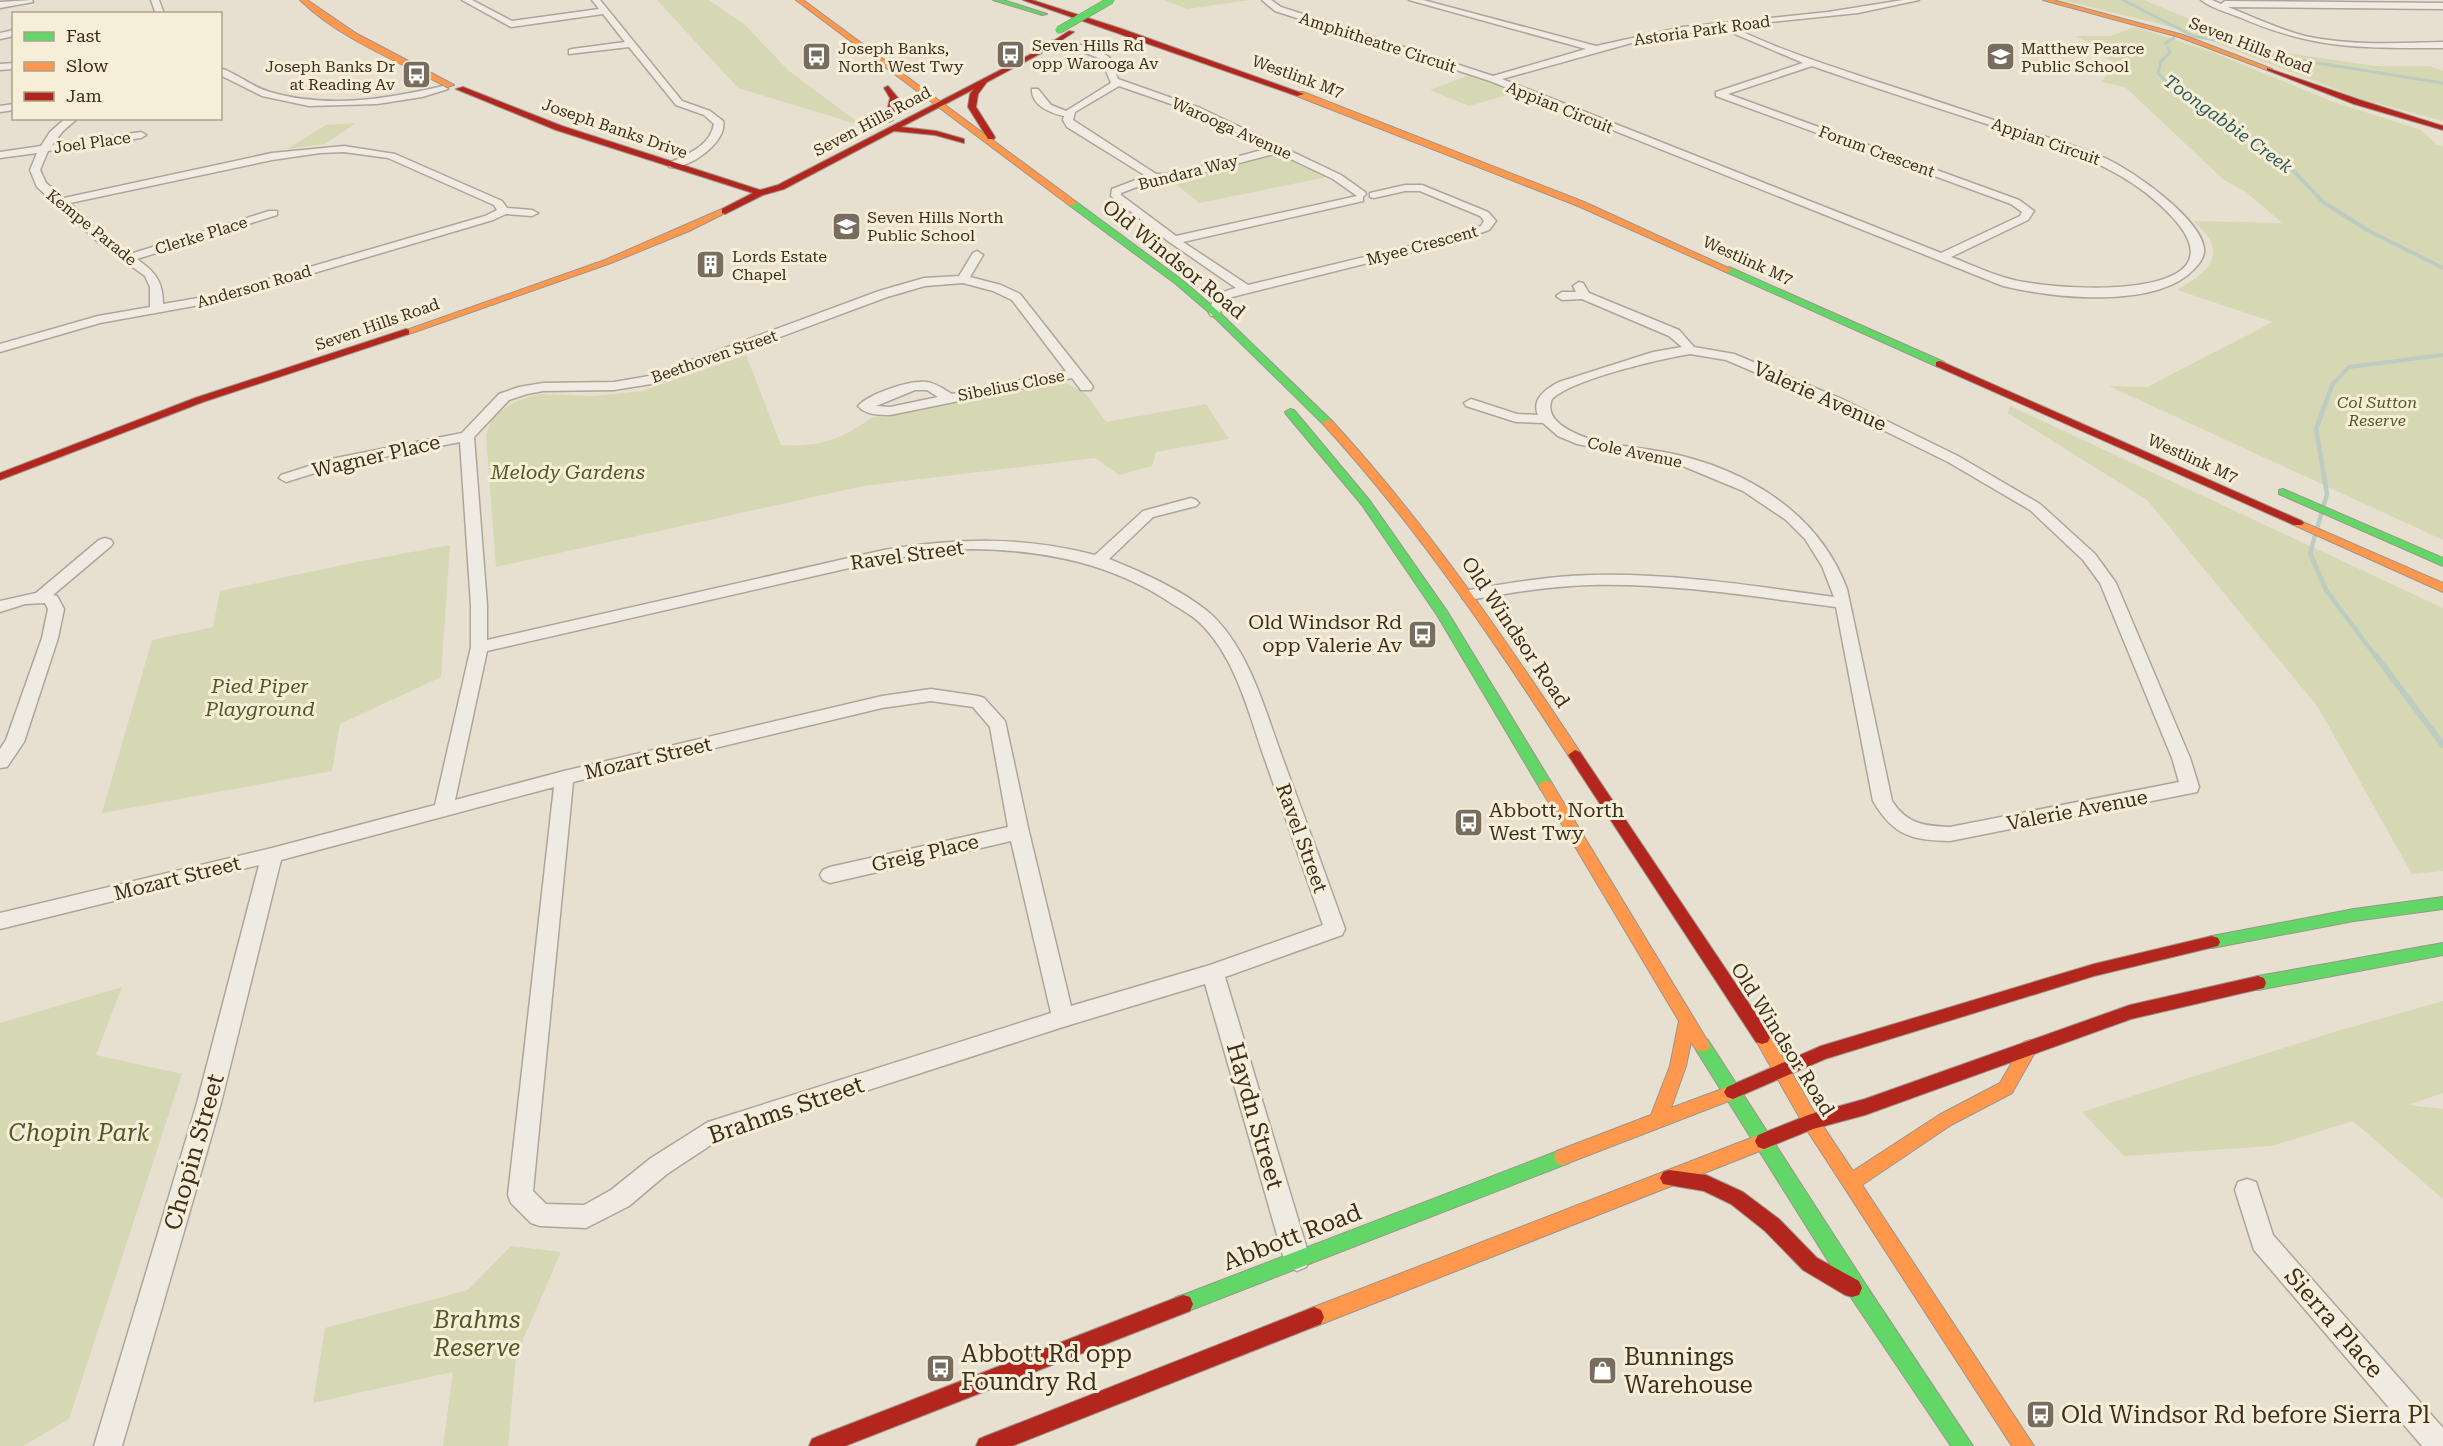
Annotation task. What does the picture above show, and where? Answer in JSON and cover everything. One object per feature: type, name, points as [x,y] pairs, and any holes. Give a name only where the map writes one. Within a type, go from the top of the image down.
[{"type":"main road","name":"Joseph Banks Drive","points":[[303,0],[318,12],[369,43],[451,88],[559,128],[760,193]]},
{"type":"main road","name":"Old Windsor Road","points":[[799,0],[898,70],[1179,282],[1283,377],[1357,453],[1407,513],[1452,599],[1687,1021],[1859,1292],[1963,1446]]},
{"type":"main road","points":[[996,0],[1227,71],[1244,74]]},
{"type":"main road","name":"Westlink M7","points":[[1026,0],[1332,106],[1581,204],[2443,588]]},
{"type":"main road","points":[[1079,0],[1121,7]]},
{"type":"main road","points":[[1101,0],[1121,7]]},
{"type":"main road","name":"Seven Hills Road","points":[[3,471],[199,400],[408,331],[623,256],[690,228],[760,193],[770,184],[936,100],[984,81],[1111,0]]},
{"type":"main road","name":"Seven Hills Road","points":[[2046,0],[2141,24],[2218,49],[2356,102],[2443,128]]},
{"type":"main road","name":"Seven Hills Road","points":[[936,100],[958,81],[1121,7]]},
{"type":"main road","points":[[898,70],[932,81]]},
{"type":"main road","points":[[984,81],[974,94],[972,107],[998,146]]},
{"type":"main road","points":[[961,141],[892,124],[894,102],[883,85],[975,151]]},
{"type":"main road","name":"Old Windsor Road","points":[[1279,401],[1452,599],[1764,1040],[1811,1122],[2024,1446]]},
{"type":"main road","points":[[2274,488],[2443,562]]},
{"type":"main road","name":"Abbott Road","points":[[819,1446],[1297,1259],[1734,1092],[1821,1053],[2094,970],[2217,941],[2354,915],[2443,903]]},
{"type":"main road","points":[[986,1446],[1811,1122],[1865,1107],[2030,1047],[2151,1007],[2259,983],[2443,949]]},
{"type":"main road","points":[[1658,1121],[1678,1066],[1687,1021]]},
{"type":"main road","points":[[1851,1182],[1945,1120],[2006,1088],[2030,1047]]},
{"type":"main road","points":[[1669,1178],[1706,1183],[1737,1198],[1772,1225],[1810,1264],[1859,1292]]},
{"type":"street","points":[[466,0],[511,24],[605,10]]},
{"type":"street","points":[[596,0],[679,103],[707,113],[719,123],[717,134],[705,148],[673,165]]},
{"type":"street","name":"Amphitheatre Circuit","points":[[1266,0],[1278,9],[1493,80]]},
{"type":"street","points":[[1413,0],[1596,49]]},
{"type":"street","name":"Astoria Park Road","points":[[1493,80],[1648,36],[1722,25],[1864,10],[1915,0]]},
{"type":"street","points":[[2205,0],[2276,29],[2316,41],[2352,45],[2443,45]]},
{"type":"street","points":[[0,5],[29,2]]},
{"type":"street","points":[[1847,3],[1864,10]]},
{"type":"street","points":[[2214,4],[2443,6]]},
{"type":"street","name":"Appian Circuit","points":[[1493,80],[2007,283],[2069,295],[2137,290],[2177,279],[2189,271],[2198,258],[2199,245],[2179,218],[2149,190],[2107,163],[2037,137],[1761,45],[1722,25]]},
{"type":"street","points":[[1059,35],[1107,64],[1111,79],[1118,83]]},
{"type":"street","points":[[572,52],[632,44]]},
{"type":"street","name":"Forum Crescent","points":[[1812,63],[1719,94],[2015,202],[2028,211],[2024,218],[1941,257]]},
{"type":"street","points":[[222,72],[263,94],[286,100],[309,102],[361,102],[451,88]]},
{"type":"street","points":[[1118,83],[1076,106],[1068,114],[1068,120],[1071,125],[1154,177]]},
{"type":"street","name":"Warooga Avenue","points":[[1118,83],[1197,110],[1337,177],[1360,196]]},
{"type":"street","points":[[1045,85],[1031,91],[1040,103],[1055,113],[1068,114]]},
{"type":"street","points":[[43,149],[52,135],[71,120]]},
{"type":"street","name":"Joel Place","points":[[0,155],[141,135]]},
{"type":"street","name":"Kempe Parade","points":[[43,149],[35,170],[41,186],[62,202],[102,240],[129,258],[155,281],[158,297],[156,310]]},
{"type":"street","name":"Anderson Road","points":[[62,202],[291,154],[348,149],[391,156],[498,203],[504,211]]},
{"type":"street","name":"Bundara Way","points":[[1245,290],[1116,196],[1116,191],[1154,177],[1174,177],[1279,149]]},
{"type":"street","name":"Myee Crescent","points":[[1179,282],[1205,291],[1228,294],[1460,237],[1485,228],[1490,221],[1484,214],[1428,189],[1405,188],[1360,196]]},
{"type":"street","points":[[1175,240],[1360,196]]},
{"type":"street","name":"Anderson Road","points":[[0,348],[71,326],[234,293],[478,221],[504,211],[532,213]]},
{"type":"street","name":"Clerke Place","points":[[129,258],[273,213]]},
{"type":"street","points":[[963,279],[977,255]]},
{"type":"street","name":"Beethoven Street","points":[[467,436],[504,397],[524,390],[543,387],[614,386],[652,380],[883,294],[924,282],[963,279],[997,288],[1016,297],[1086,387]]},
{"type":"street","points":[[1471,403],[1484,414],[1546,419],[1543,409],[1545,398],[1555,389],[1658,355],[1690,350],[1674,333],[1582,291],[1562,296]]},
{"type":"street","points":[[1215,313],[1217,302],[1228,294]]},
{"type":"street","name":"Valerie Avenue","points":[[1690,350],[1711,353],[1744,363],[1883,423],[2002,487],[2035,507],[2064,531],[2089,557],[2108,583],[2181,758],[2190,788],[1950,834],[1928,833],[1903,827],[1890,814],[1883,801],[1842,603]]},
{"type":"street","name":"Sibelius Close","points":[[947,397],[929,386],[916,386],[881,397],[866,406],[876,411],[891,411],[947,397],[1075,373]]},
{"type":"street","name":"Cole Avenue","points":[[1546,419],[1556,429],[1573,438],[1596,445],[1680,460],[1731,479],[1759,493],[1786,512],[1821,548],[1832,568],[1842,603]]},
{"type":"street","points":[[443,810],[479,647],[479,605],[467,436]]},
{"type":"street","name":"Wagner Place","points":[[286,478],[331,463],[467,436]]},
{"type":"street","points":[[1098,561],[1148,514],[1191,503]]},
{"type":"street","points":[[41,597],[105,543]]},
{"type":"street","name":"Ravel Street","points":[[479,647],[884,555],[938,546],[999,545],[1053,551],[1098,561],[1149,580],[1176,597],[1209,622],[1229,649],[1247,685],[1335,929]]},
{"type":"street","points":[[1452,599],[1532,585],[1608,580],[1688,584],[1842,603]]},
{"type":"street","points":[[0,607],[22,599],[41,597],[51,600],[56,609],[50,638],[15,742],[0,762]]},
{"type":"street","name":"Mozart Street","points":[[0,921],[272,855],[564,778],[882,702],[931,695],[978,702],[999,724],[1019,831],[1063,1018]]},
{"type":"street","name":"Brahms Street","points":[[564,778],[520,1196],[540,1215],[586,1217],[620,1198],[659,1166],[716,1129],[1063,1018],[1213,974],[1335,929]]},
{"type":"street","name":"Greig Place","points":[[830,875],[1019,831]]},
{"type":"street","name":"Chopin Street","points":[[108,1446],[209,1103],[272,855]]},
{"type":"street","name":"Haydn Street","points":[[1213,974],[1297,1259]]},
{"type":"street","name":"Sierra Place","points":[[2247,1190],[2263,1242],[2440,1446]]},
{"type":"green space","points":[[657,0],[709,0],[744,24],[789,71],[863,126],[738,88]]},
{"type":"green space","points":[[1164,0],[1250,0],[1187,9]]},
{"type":"green space","points":[[2062,0],[2144,0],[2261,49],[2375,66],[2430,66],[2443,71],[2443,121],[2361,99],[2204,38],[2164,25]]},
{"type":"green space","name":"Col Sutton Reserve","points":[[2135,27],[2212,52],[2331,101],[2421,130],[2437,145],[2443,146],[2443,540],[2109,386],[2147,387],[2273,322],[2177,290],[2204,271],[2213,257],[2210,240],[2194,221],[2282,223],[2246,192],[2224,180],[2125,87],[2101,82],[2116,65],[2088,42],[2075,36],[2110,36]]},
{"type":"green space","points":[[1472,74],[1518,92],[1469,106],[1430,90]]},
{"type":"green space","points":[[356,123],[325,144],[287,149],[326,125]]},
{"type":"green space","points":[[1267,154],[1282,155],[1327,177],[1199,203],[1171,180]]},
{"type":"green space","name":"Melody Gardens","points":[[746,355],[781,445],[807,445],[830,440],[851,431],[873,417],[1066,383],[1085,393],[1106,422],[1206,404],[1229,439],[1156,452],[1152,466],[1119,475],[1095,458],[863,486],[496,567],[486,435],[493,416],[515,402],[538,394],[593,396],[642,391]]},
{"type":"green space","points":[[2010,406],[2443,608],[2443,871],[2412,874],[2318,707],[2147,500],[2008,413]]},
{"type":"green space","name":"Pied Piper Playground","points":[[450,545],[441,677],[340,724],[332,771],[102,813],[152,640],[213,627],[220,591]]},
{"type":"green space","name":"Chopin Park","points":[[122,987],[96,1055],[182,1074],[69,1419],[23,1446],[0,1446],[0,1023]]},
{"type":"green space","points":[[2443,1001],[2443,1093],[2408,1105],[2443,1109],[2443,1199],[2353,1121],[2272,1146],[2124,1156],[2082,1112],[2334,1032]]},
{"type":"green space","name":"Brahms Reserve","points":[[511,1246],[561,1252],[516,1356],[508,1446],[443,1446],[453,1372],[313,1403],[325,1328],[468,1290]]},
{"type":"waterway","points":[[2123,0],[2193,36]]},
{"type":"waterway","name":"Toongabbie Creek","points":[[2192,36],[2227,42]]},
{"type":"waterway","name":"Toongabbie Creek","points":[[2166,43],[2174,38]]},
{"type":"waterway","name":"Toongabbie Creek","points":[[2242,46],[2280,57],[2443,83]]},
{"type":"waterway","name":"Toongabbie Creek","points":[[2168,48],[2170,53],[2161,61],[2158,73],[2169,84],[2224,118],[2293,170]]},
{"type":"waterway","name":"Toongabbie Creek","points":[[2293,170],[2323,202],[2369,231],[2443,268]]},
{"type":"waterway","name":"Toongabbie Creek","points":[[2332,385],[2349,367],[2443,355]]},
{"type":"waterway","name":"Toongabbie Creek","points":[[2332,385],[2316,429],[2327,494],[2310,553],[2326,590],[2377,658]]},
{"type":"waterway","name":"Toongabbie Creek","points":[[2376,656],[2443,745]]},
{"type":"traffic: fast","points":[[996,0],[1044,14]]},
{"type":"traffic: fast","points":[[1059,30],[1111,0]]},
{"type":"traffic: fast","points":[[1072,203],[1179,282],[1215,313],[1328,423]]},
{"type":"traffic: fast","points":[[1729,270],[1940,364]]},
{"type":"traffic: fast","points":[[1290,412],[1366,503],[1443,614],[1546,786]]},
{"type":"traffic: fast","points":[[2283,492],[2443,562]]},
{"type":"traffic: fast","points":[[2212,942],[2354,915],[2443,903]]},
{"type":"traffic: fast","points":[[2258,983],[2443,949]]},
{"type":"traffic: fast","points":[[1702,1045],[1859,1292],[1963,1446]]},
{"type":"traffic: fast","points":[[1183,1304],[1563,1157]]},
{"type":"traffic: slow","points":[[303,0],[355,36],[450,85]]},
{"type":"traffic: slow","points":[[799,0],[1072,203]]},
{"type":"traffic: slow","points":[[2046,0],[2181,36],[2269,69]]},
{"type":"traffic: slow","points":[[1300,94],[1581,204],[1729,270]]},
{"type":"traffic: slow","points":[[406,332],[608,262],[725,211]]},
{"type":"traffic: slow","points":[[1328,423],[1363,461],[1428,541],[1489,625],[1575,755]]},
{"type":"traffic: slow","points":[[2298,523],[2443,588]]},
{"type":"traffic: slow","points":[[1546,786],[1702,1045]]},
{"type":"traffic: slow","points":[[1658,1121],[1678,1066],[1687,1021]]},
{"type":"traffic: slow","points":[[1762,1037],[1811,1122],[2024,1446]]},
{"type":"traffic: slow","points":[[1851,1182],[1945,1120],[2006,1088],[2030,1047]]},
{"type":"traffic: slow","points":[[1563,1157],[1733,1092]]},
{"type":"traffic: slow","points":[[1314,1317],[1764,1141]]},
{"type":"traffic: jam","points":[[1026,0],[1120,30],[1300,94]]},
{"type":"traffic: jam","points":[[725,211],[760,193],[781,187],[1043,50],[1071,32]]},
{"type":"traffic: jam","points":[[2269,69],[2357,102],[2443,128]]},
{"type":"traffic: jam","points":[[984,81],[974,94],[972,107],[991,137]]},
{"type":"traffic: jam","points":[[888,88],[894,98],[889,120]]},
{"type":"traffic: jam","points":[[460,89],[559,128],[760,193]]},
{"type":"traffic: jam","points":[[895,129],[936,133],[961,141]]},
{"type":"traffic: jam","points":[[0,477],[199,400],[406,332]]},
{"type":"traffic: jam","points":[[1940,364],[2298,523]]},
{"type":"traffic: jam","points":[[1575,755],[1762,1037]]},
{"type":"traffic: jam","points":[[1733,1092],[1821,1053],[2094,970],[2212,942]]},
{"type":"traffic: jam","points":[[1764,1141],[1811,1122],[1865,1107],[2130,1012],[2258,983]]},
{"type":"traffic: jam","points":[[1669,1178],[1706,1183],[1737,1198],[1772,1225],[1810,1264],[1852,1288]]},
{"type":"traffic: jam","points":[[819,1446],[1183,1304]]},
{"type":"traffic: jam","points":[[986,1446],[1314,1317]]},
{"type":"place","name":"Seven Hills Rd opp Warooga Av","points":[[1011,54]]},
{"type":"place","name":"Joseph Banks, North West Twy","points":[[817,57]]},
{"type":"place","name":"Matthew Pearce Public School","points":[[2000,57]]},
{"type":"place","name":"Joseph Banks Dr at Reading Av","points":[[416,75]]},
{"type":"place","name":"Seven Hills North Public School","points":[[846,226]]},
{"type":"place","name":"Lords Estate Chapel","points":[[711,265]]},
{"type":"place","name":"Old Windsor Rd opp Valerie Av","points":[[1423,634]]},
{"type":"place","name":"Abbott, North West Twy","points":[[1468,822]]},
{"type":"place","name":"Abbott Rd opp Foundry Rd","points":[[940,1368]]},
{"type":"place","name":"Bunnings Warehouse","points":[[1603,1371]]},
{"type":"place","name":"Old Windsor Rd before Sierra Pl","points":[[2040,1415]]}]
